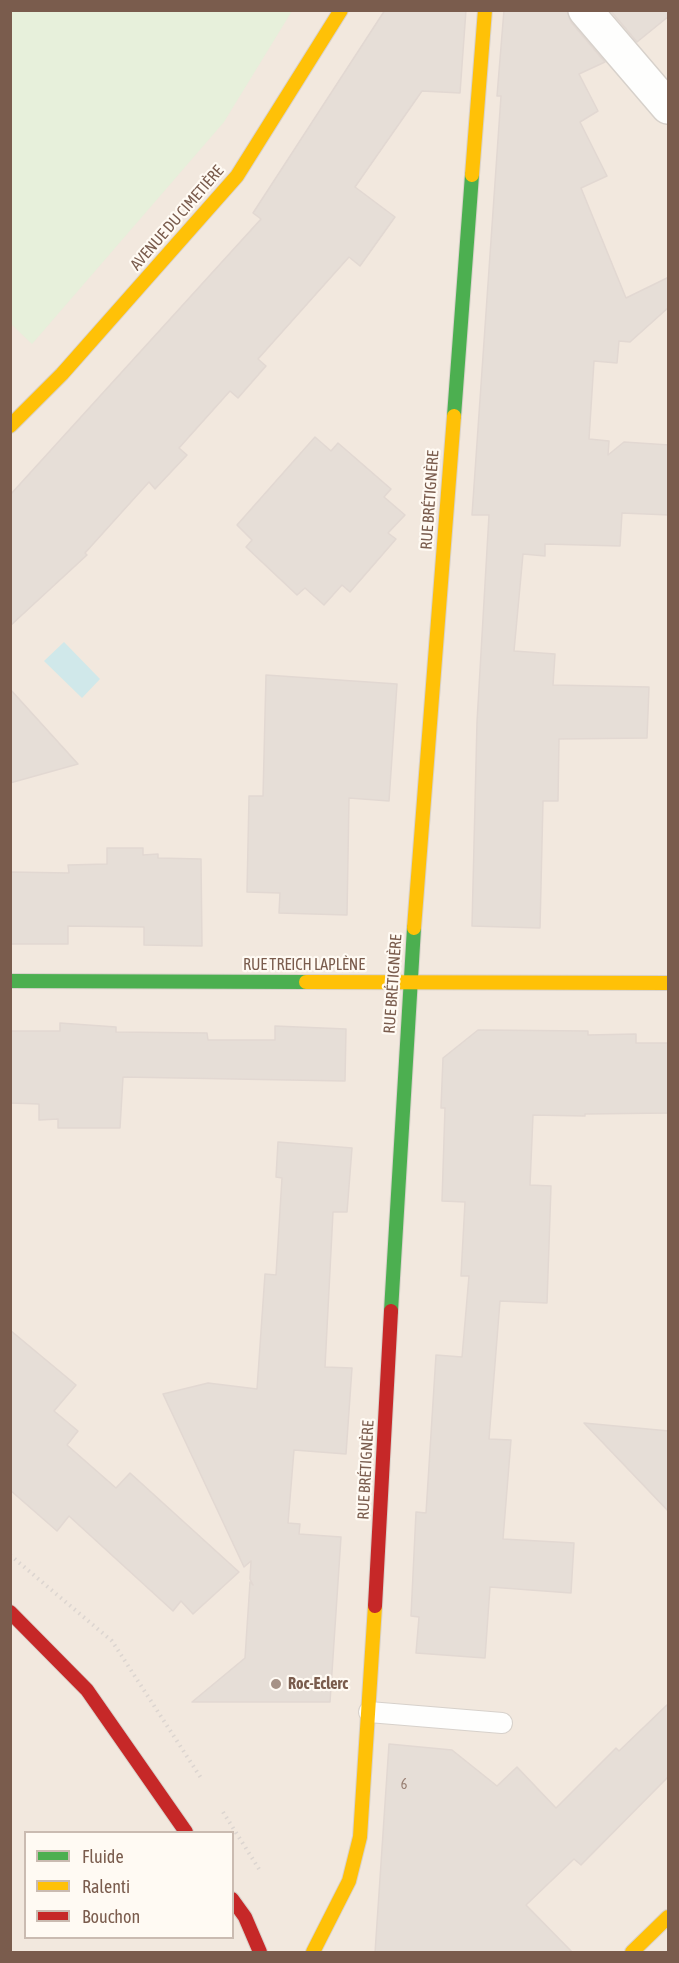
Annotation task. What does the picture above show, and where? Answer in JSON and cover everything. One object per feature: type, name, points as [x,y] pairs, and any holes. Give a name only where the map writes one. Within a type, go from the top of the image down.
[{"type":"street","name":"AVENUE DU CIMETIÈRE","points":[[10,426],[62,374],[237,176],[341,10]]},
{"type":"street","name":"RUE BRÉTIGNÈRE","points":[[313,1953],[349,1881],[360,1837],[410,982],[485,10]]},
{"type":"street","points":[[585,10],[669,107]]},
{"type":"street","name":"RUE TREICH LAPLÈNE","points":[[10,981],[669,983]]},
{"type":"street","points":[[10,1612],[87,1690],[185,1831]]},
{"type":"street","points":[[234,1902],[244,1917],[260,1953]]},
{"type":"street","points":[[244,1917],[268,1938]]},
{"type":"street","points":[[632,1953],[669,1917]]},
{"type":"lane","points":[[369,1712],[502,1723]]},
{"type":"shaded area","points":[[11,11],[668,11],[668,1952],[11,1952]]},
{"type":"green space","points":[[10,11],[292,11],[224,122],[32,344],[11,324]]},
{"type":"water","points":[[64,642],[100,679],[82,698],[44,661]]},
{"type":"building","points":[[385,10],[466,10],[460,93],[422,91],[355,187],[395,217],[360,266],[349,257],[258,359],[266,366],[238,398],[230,391],[179,448],[187,455],[155,489],[149,482],[85,553],[87,555],[10,626],[10,495],[261,219],[253,213]]},
{"type":"building","points":[[504,10],[567,10],[571,22],[605,62],[579,74],[598,111],[580,122],[607,176],[581,188],[626,298],[669,277],[669,307],[630,342],[619,341],[617,363],[594,361],[589,439],[609,441],[608,455],[624,442],[669,445],[669,515],[622,513],[620,546],[545,544],[545,556],[523,554],[514,651],[555,654],[553,685],[649,687],[647,738],[559,739],[558,801],[543,801],[540,928],[472,926],[477,722],[489,515],[472,515],[501,96],[497,96]]},
{"type":"building","points":[[610,10],[669,10],[669,16],[637,42]]},
{"type":"building","points":[[315,437],[331,451],[338,443],[391,489],[384,497],[405,515],[388,533],[396,539],[350,592],[342,585],[324,605],[305,588],[297,595],[246,547],[252,540],[237,525]]},
{"type":"building","points":[[266,675],[397,684],[389,801],[349,798],[347,915],[279,913],[280,893],[247,892],[249,796],[263,796]]},
{"type":"building","points":[[10,689],[78,764],[10,783]]},
{"type":"building","points":[[107,848],[143,848],[143,855],[158,854],[158,858],[201,859],[202,946],[144,945],[144,927],[68,926],[68,944],[10,944],[10,872],[69,873],[68,865],[107,864]]},
{"type":"building","points":[[60,1023],[116,1027],[116,1032],[207,1033],[208,1040],[275,1040],[275,1026],[346,1029],[345,1081],[123,1077],[120,1128],[58,1128],[58,1119],[39,1120],[39,1104],[10,1103],[10,1031],[60,1031]]},
{"type":"building","points":[[478,1030],[588,1031],[588,1035],[636,1034],[636,1043],[669,1043],[669,1113],[533,1115],[530,1185],[551,1186],[547,1303],[500,1301],[489,1439],[511,1440],[503,1539],[574,1543],[571,1593],[490,1587],[485,1658],[416,1653],[419,1617],[411,1616],[416,1512],[426,1513],[436,1355],[462,1357],[469,1276],[461,1276],[465,1202],[442,1201],[445,1108],[441,1108],[443,1058]]},
{"type":"building","points":[[278,1142],[352,1148],[347,1212],[333,1212],[325,1367],[352,1368],[346,1454],[294,1450],[288,1523],[300,1524],[299,1534],[341,1537],[330,1702],[192,1702],[245,1658],[250,1582],[253,1585],[250,1579],[251,1561],[244,1567],[163,1394],[208,1383],[257,1389],[265,1274],[276,1275],[282,1178],[276,1177]]},
{"type":"building","points":[[10,1330],[76,1385],[54,1411],[78,1431],[67,1445],[116,1488],[130,1473],[239,1572],[193,1614],[181,1601],[173,1611],[69,1516],[57,1531],[10,1490]]},
{"type":"building","points":[[584,1423],[669,1431],[669,1512]]},
{"type":"building","points":[[669,1703],[669,1776],[581,1865],[574,1859],[526,1905],[573,1953],[375,1953],[389,1744],[452,1750],[497,1786],[517,1767],[556,1808],[616,1748],[619,1751]]},
{"type":"traffic: fast","points":[[454,416],[472,175]]},
{"type":"traffic: fast","points":[[391,1311],[414,928]]},
{"type":"traffic: fast","points":[[10,981],[306,982]]},
{"type":"traffic: slow","points":[[10,426],[62,374],[237,176],[341,10]]},
{"type":"traffic: slow","points":[[472,175],[485,10]]},
{"type":"traffic: slow","points":[[414,928],[454,416]]},
{"type":"traffic: slow","points":[[306,982],[668,983]]},
{"type":"traffic: slow","points":[[313,1952],[349,1881],[360,1837],[375,1606]]},
{"type":"traffic: slow","points":[[632,1952],[668,1917]]},
{"type":"traffic: jam","points":[[375,1606],[391,1311]]},
{"type":"traffic: jam","points":[[10,1612],[87,1690],[185,1831]]},
{"type":"traffic: jam","points":[[234,1902],[245,1917],[260,1952]]},
{"type":"place","name":"Roc-Eclerc","points":[[276,1684]]}]
